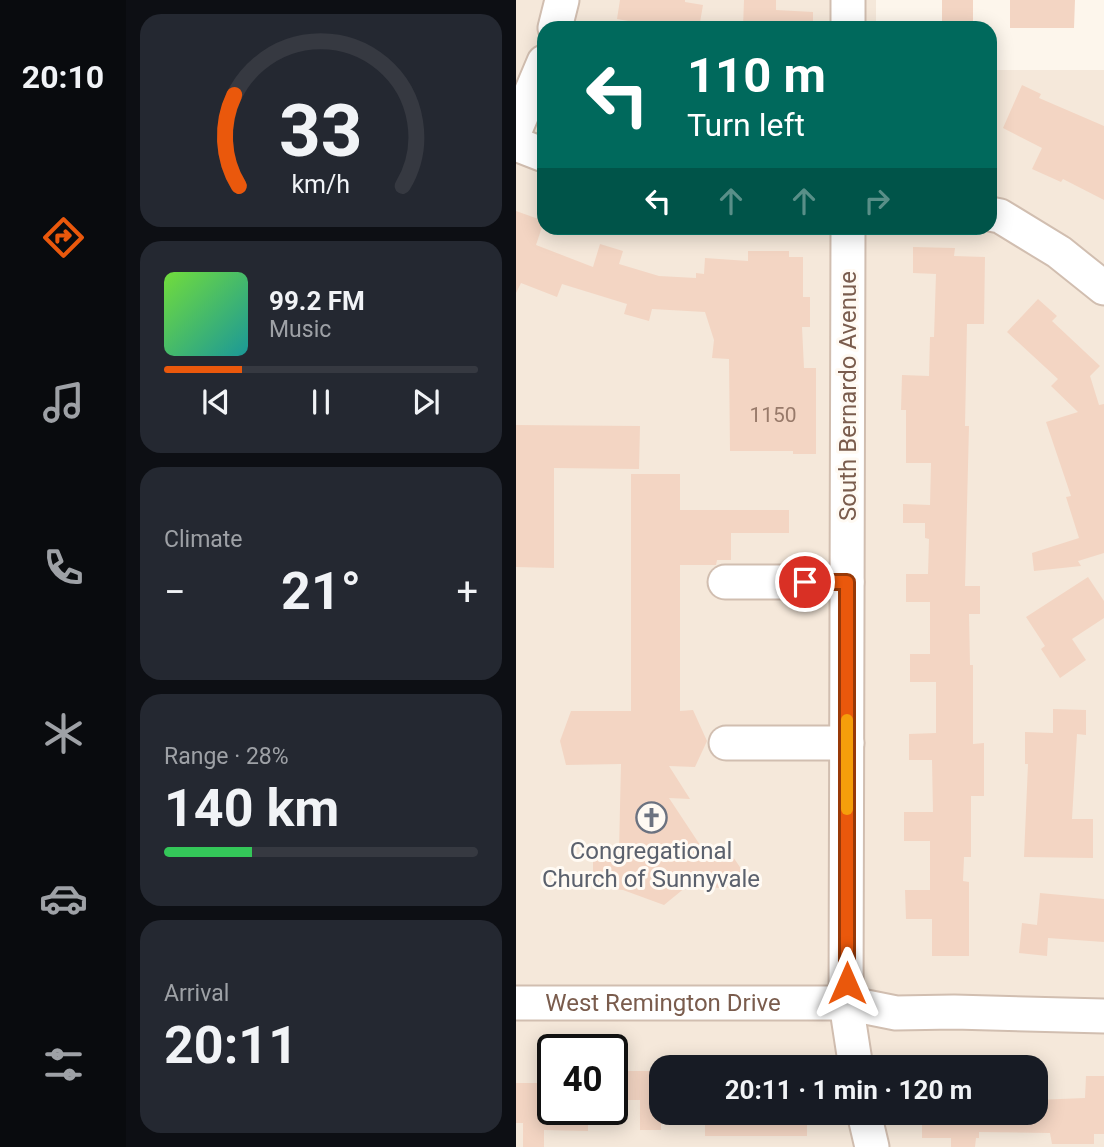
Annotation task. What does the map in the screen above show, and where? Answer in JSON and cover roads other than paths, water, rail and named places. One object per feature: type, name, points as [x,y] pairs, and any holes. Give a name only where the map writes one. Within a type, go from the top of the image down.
[{"type":"street","points":[[557,21],[562,0]]},
{"type":"street","points":[[848,0],[848,21]]},
{"type":"street","points":[[516,128],[537,78]]},
{"type":"street","points":[[516,144],[537,152]]},
{"type":"street","points":[[997,215],[1059,252],[1104,288]]},
{"type":"street","name":"South Bernardo Avenue","points":[[848,235],[846,1003],[854,1055]]},
{"type":"street","points":[[725,582],[847,582]]},
{"type":"street","points":[[726,743],[847,743]]},
{"type":"street","name":"West Remington Drive","points":[[516,1003],[846,1003],[896,1013],[1104,1016]]},
{"type":"street","points":[[867,1125],[872,1147]]},
{"type":"place","name":"Congregational Church of Sunnyvale","points":[[651,817]]}]
